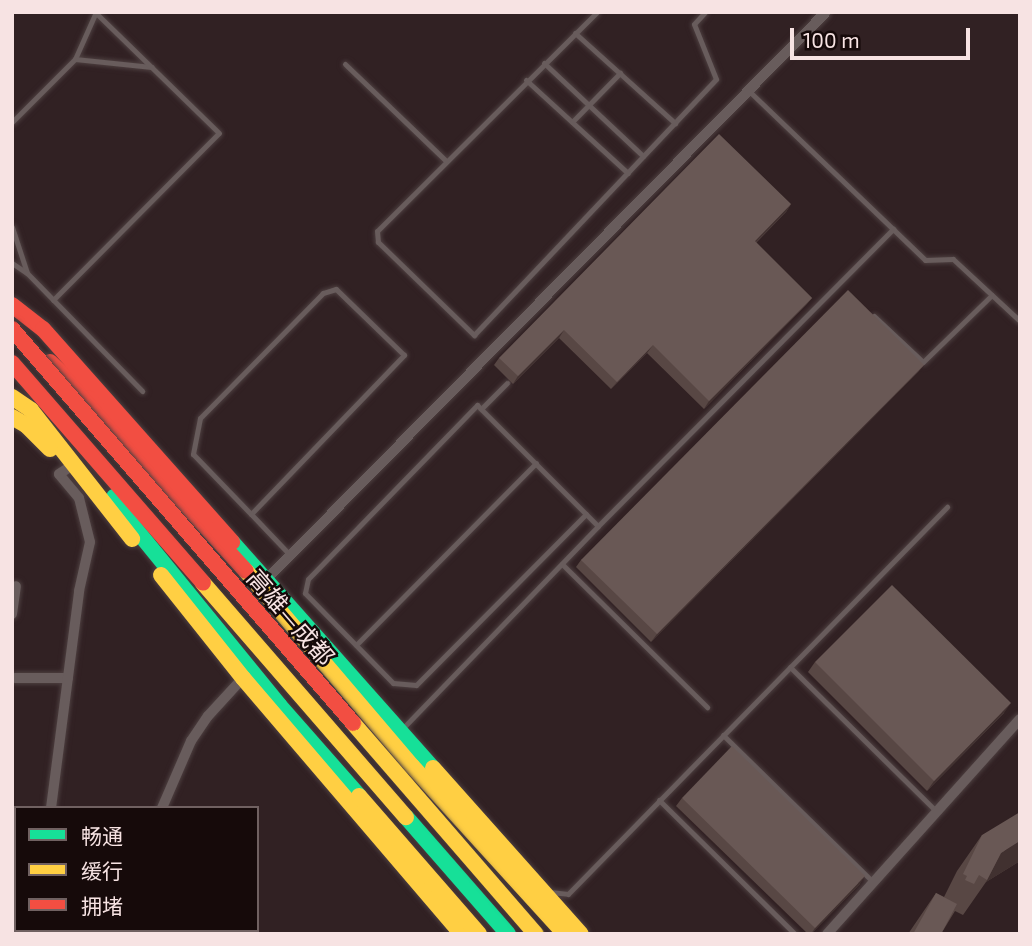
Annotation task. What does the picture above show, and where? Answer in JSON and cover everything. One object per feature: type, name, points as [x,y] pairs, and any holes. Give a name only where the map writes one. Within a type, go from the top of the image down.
[{"type":"main road","points":[[12,305],[43,329],[581,934]]},
{"type":"main road","points":[[12,328],[88,398],[250,575],[412,766],[565,934]]},
{"type":"main road","name":"高雄—成都","points":[[12,328],[536,934]]},
{"type":"main road","points":[[12,346],[86,408],[544,934]]},
{"type":"main road","name":"高雄—成都","points":[[12,363],[508,934]]},
{"type":"main road","points":[[12,397],[31,410],[243,678],[462,934]]},
{"type":"main road","points":[[12,417],[26,425],[55,454],[73,465]]},
{"type":"main road","points":[[64,424],[151,548],[279,705],[479,934]]},
{"type":"street","points":[[267,579],[826,12]]},
{"type":"street","points":[[51,806],[90,542],[79,498],[59,474],[73,465]]},
{"type":"street","points":[[12,614],[16,586]]},
{"type":"street","points":[[13,678],[68,678]]},
{"type":"street","points":[[163,806],[191,741],[208,716],[243,678]]},
{"type":"street","points":[[827,934],[1020,719]]},
{"type":"lane","points":[[597,12],[377,231],[378,242],[474,335],[716,79],[694,24],[705,12]]},
{"type":"lane","points":[[12,122],[75,59],[95,13],[219,132],[53,300]]},
{"type":"lane","points":[[575,33],[675,123]]},
{"type":"lane","points":[[75,59],[153,67]]},
{"type":"lane","points":[[544,63],[643,156]]},
{"type":"lane","points":[[345,64],[446,160]]},
{"type":"lane","points":[[572,122],[620,74]]},
{"type":"lane","points":[[526,80],[628,173]]},
{"type":"lane","points":[[749,91],[925,260],[953,260],[1020,321]]},
{"type":"lane","points":[[12,227],[27,273]]},
{"type":"lane","points":[[400,731],[598,526],[893,229]]},
{"type":"lane","points":[[12,263],[27,273],[142,391]]},
{"type":"lane","points":[[839,283],[848,291]]},
{"type":"lane","points":[[251,514],[404,355],[336,289],[323,293],[200,418],[193,454],[290,556]]},
{"type":"lane","points":[[867,309],[923,362],[992,295]]},
{"type":"lane","points":[[481,409],[507,383]]},
{"type":"lane","points":[[586,514],[416,685],[393,683],[305,593],[308,579],[477,405],[586,514],[598,526]]},
{"type":"lane","points":[[356,645],[536,464]]},
{"type":"lane","points":[[543,891],[568,894],[947,507]]},
{"type":"lane","points":[[562,564],[707,707]]},
{"type":"lane","points":[[790,667],[936,811]]},
{"type":"lane","points":[[723,735],[873,882]]},
{"type":"lane","points":[[659,800],[795,934]]},
{"type":"building","points":[[719,134],[791,204],[755,241],[812,298],[709,401],[653,345],[617,382],[564,330],[518,376],[499,358]]},
{"type":"building","points":[[848,290],[924,365],[657,634],[581,560]]},
{"type":"building","points":[[892,585],[1011,703],[934,781],[815,662]]},
{"type":"building","points":[[732,746],[865,876],[815,928],[682,798]]},
{"type":"building","points":[[1020,812],[1020,841],[1001,853],[987,880],[979,875],[974,884],[965,880],[967,876],[963,874],[982,835]]},
{"type":"building","points":[[936,893],[957,904],[941,934],[913,934]]},
{"type":"traffic: fast","points":[[114,497],[134,527],[279,705],[359,796]]},
{"type":"traffic: fast","points":[[232,542],[433,768]]},
{"type":"traffic: fast","points":[[406,817],[508,934]]},
{"type":"traffic: slow","points":[[12,397],[31,410],[132,539]]},
{"type":"traffic: slow","points":[[12,417],[26,425],[50,449]]},
{"type":"traffic: slow","points":[[246,571],[412,766],[565,934]]},
{"type":"traffic: slow","points":[[161,575],[243,678],[462,934]]},
{"type":"traffic: slow","points":[[203,583],[406,817]]},
{"type":"traffic: slow","points":[[353,723],[536,934]]},
{"type":"traffic: slow","points":[[433,768],[581,934]]},
{"type":"traffic: slow","points":[[359,796],[479,934]]},
{"type":"traffic: jam","points":[[12,305],[43,329],[232,542]]},
{"type":"traffic: jam","points":[[12,329],[353,723]]},
{"type":"traffic: jam","points":[[50,362],[88,398],[246,571]]},
{"type":"traffic: jam","points":[[12,363],[203,583]]}]
